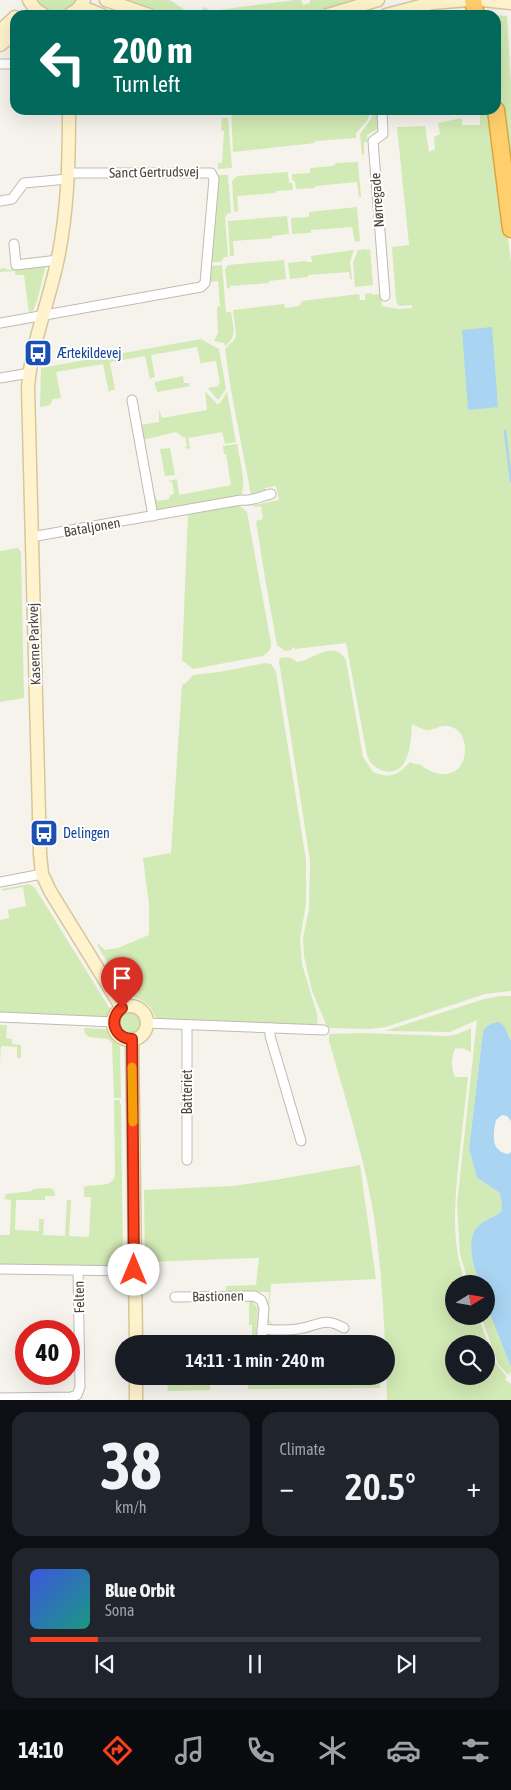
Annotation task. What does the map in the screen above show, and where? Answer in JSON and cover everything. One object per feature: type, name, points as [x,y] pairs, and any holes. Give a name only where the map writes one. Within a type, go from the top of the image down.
[{"type":"highway","points":[[497,115],[511,230]]},
{"type":"street","points":[[28,0],[36,10]]},
{"type":"street","points":[[106,0],[135,10]]},
{"type":"street","points":[[345,10],[378,0]]},
{"type":"street","points":[[401,10],[432,3],[468,0]]},
{"type":"street","points":[[482,0],[511,3]]},
{"type":"street","points":[[401,10],[463,7],[472,10]]},
{"type":"street","points":[[77,8],[90,10]]},
{"type":"street","points":[[0,31],[10,22]]},
{"type":"street","name":"Kaserne Parkvej","points":[[70,115],[64,224],[58,260],[29,375],[28,410],[40,854],[42,874],[50,891],[122,1008]]},
{"type":"street","name":"Nørregade","points":[[382,115],[383,134],[372,141],[385,296]]},
{"type":"street","name":"Sanct Gertrudsvej","points":[[43,317],[201,287],[205,283],[214,179],[212,172],[68,176]]},
{"type":"street","points":[[0,201],[12,199],[24,183],[68,176]]},
{"type":"street","points":[[14,244],[16,265],[58,260]]},
{"type":"street","points":[[0,324],[43,317]]},
{"type":"street","points":[[0,378],[24,374],[29,375]]},
{"type":"street","points":[[132,400],[153,516]]},
{"type":"street","name":"Bataljonen","points":[[31,537],[241,500],[248,501],[271,494]]},
{"type":"street","points":[[0,882],[42,874]]},
{"type":"street","points":[[137,1007],[144,1014],[147,1023],[141,1036],[126,1039],[117,1033],[114,1022],[115,1016],[122,1008],[137,1007]]},
{"type":"street","points":[[0,1017],[114,1022]]},
{"type":"street","points":[[147,1023],[324,1030]]},
{"type":"street","name":"Batteriet","points":[[187,1025],[187,1160]]},
{"type":"street","points":[[270,1028],[270,1036],[302,1141]]},
{"type":"street","points":[[132,1039],[136,1335]]},
{"type":"street","name":"Felten","points":[[0,1269],[134,1270]]},
{"type":"street","name":"Felten","points":[[0,1398],[71,1397],[77,1395],[80,1387],[78,1270]]},
{"type":"street","name":"Bastionen","points":[[175,1297],[254,1296],[261,1300],[264,1308],[262,1335]]},
{"type":"street","points":[[262,1329],[285,1331],[325,1321],[344,1328]]},
{"type":"street","points":[[136,1385],[136,1400]]},
{"type":"green space","points":[[35,0],[80,0],[69,10],[47,10]]},
{"type":"green space","points":[[120,0],[170,0],[185,10],[151,10]]},
{"type":"green space","points":[[294,0],[301,0],[303,5],[310,3],[310,0],[360,0],[321,10],[219,10]]},
{"type":"green space","points":[[501,15],[507,16],[511,84],[511,207],[497,115],[501,115]]},
{"type":"green space","points":[[231,115],[369,115],[367,121],[356,133],[356,138],[315,141],[315,143],[233,152]]},
{"type":"green space","points":[[372,115],[378,115],[379,128],[367,135],[368,142],[364,142],[364,155],[362,155],[360,134]]},
{"type":"green space","points":[[480,115],[490,115],[511,262],[511,991],[485,994],[386,1027],[369,1029],[330,1028],[326,1024],[312,991],[304,956],[303,938],[309,909],[310,860],[280,658],[285,657],[297,662],[322,652],[335,651],[346,660],[363,757],[373,772],[393,775],[410,762],[421,765],[436,773],[450,773],[458,769],[462,764],[465,745],[460,733],[451,727],[444,726],[426,730],[412,724],[409,749],[404,763],[395,771],[389,772],[378,769],[367,755],[346,643],[295,649],[294,647],[292,650],[285,651],[277,645],[256,521],[263,519],[261,506],[254,507],[254,505],[279,500],[276,486],[265,488],[265,490],[251,495],[225,349],[235,339],[233,310],[284,304],[285,308],[299,306],[302,301],[359,294],[360,300],[365,300],[365,294],[372,293],[373,295],[380,294],[382,306],[399,309],[412,308],[412,305],[399,306],[396,301],[392,247],[409,245],[397,127],[425,126],[429,152],[435,149],[434,137],[440,134],[438,123],[462,118],[462,125],[480,125]]},
{"type":"green space","points":[[222,118],[228,118],[232,168],[218,169],[218,163],[222,163],[224,131],[221,130]]},
{"type":"green space","points":[[358,162],[361,197],[359,197],[357,182],[296,189],[295,182],[292,179],[292,174],[310,173],[310,168],[333,166],[336,163]]},
{"type":"green space","points":[[288,172],[289,183],[292,183],[293,190],[237,196],[238,211],[234,212],[232,181],[237,176]]},
{"type":"green space","points":[[218,175],[228,175],[231,213],[225,217],[228,257],[224,257],[221,262],[211,262]]},
{"type":"green space","points":[[357,207],[360,241],[355,242],[352,227],[311,230],[311,233],[292,234],[291,218],[309,217],[309,212]]},
{"type":"green space","points":[[287,216],[289,234],[272,236],[272,238],[233,241],[234,256],[230,256],[228,221]]},
{"type":"green space","points":[[370,249],[373,285],[355,287],[353,263],[358,250]]},
{"type":"green space","points":[[354,250],[350,262],[352,279],[350,279],[349,272],[308,275],[308,277],[290,279],[288,263],[312,262],[311,256]]},
{"type":"green space","points":[[284,260],[286,279],[269,281],[269,283],[230,286],[230,288],[227,288],[225,269],[228,265]]},
{"type":"green space","points":[[46,265],[37,301],[33,311],[29,312],[24,275],[15,275],[15,271],[0,272],[0,269],[5,268],[7,270]]},
{"type":"green space","points":[[222,265],[226,312],[231,312],[234,331],[232,339],[225,346],[224,343],[214,341],[218,333],[217,307],[220,306],[218,281],[210,282],[211,266]]},
{"type":"green space","points":[[201,339],[219,349],[226,389],[219,399],[208,388],[219,386],[218,384],[220,383],[216,361],[202,363],[201,365],[197,347],[151,355],[155,377],[150,379],[145,356],[110,362],[115,390],[111,390],[109,393],[103,364],[56,372],[61,398],[53,399],[50,405],[40,407],[41,368]]},
{"type":"green space","points":[[183,376],[184,383],[189,383],[190,386],[158,392],[155,388],[157,387],[155,382]]},
{"type":"green space","points":[[205,391],[217,404],[220,403],[227,392],[236,442],[225,444],[222,432],[188,438],[190,448],[186,449],[185,437],[176,432],[142,440],[140,425],[159,422],[159,409],[162,418],[207,410]]},
{"type":"green space","points":[[237,444],[243,479],[240,497],[156,511],[153,495],[155,495],[157,501],[169,499],[170,495],[174,494],[172,482],[169,481],[177,479],[179,495],[231,485],[223,446]]},
{"type":"green space","points":[[170,448],[175,475],[165,476],[160,449]]},
{"type":"green space","points":[[234,505],[240,506],[247,512],[271,643],[270,650],[263,656],[193,669],[182,660],[188,515]]},
{"type":"green space","points":[[18,548],[21,552],[24,698],[0,702],[0,551]]},
{"type":"green space","points":[[265,663],[271,664],[276,672],[306,860],[306,904],[300,939],[302,964],[317,1014],[318,1026],[157,1020],[150,1007],[143,1001],[127,994],[97,945],[105,950],[118,948],[149,935],[149,904],[143,858],[171,853],[182,685],[193,675]]},
{"type":"green space","points":[[29,884],[35,888],[110,1009],[106,1018],[0,1014],[0,920],[9,918],[8,910],[26,906],[23,887],[2,891],[2,889]]},
{"type":"green space","points":[[511,996],[511,1041],[509,1035],[483,1031],[469,1149],[477,1178],[500,1193],[503,1204],[501,1212],[477,1227],[473,1233],[471,1247],[477,1275],[466,1275],[460,1254],[457,1204],[477,1020],[450,1032],[385,1031],[484,999]]},
{"type":"green space","points":[[131,1011],[139,1014],[142,1022],[139,1030],[131,1033],[123,1030],[120,1022],[123,1014]]},
{"type":"green space","points":[[0,1025],[7,1025],[6,1038],[12,1039],[12,1044],[21,1045],[21,1058],[17,1058],[17,1047],[1,1046],[0,1063]]},
{"type":"green space","points":[[84,1028],[105,1029],[120,1046],[121,1098],[114,1098],[112,1043],[108,1039],[89,1037],[85,1034]]},
{"type":"green space","points":[[471,1028],[471,1052],[462,1048],[455,1049],[452,1059],[455,1077],[468,1077],[455,1206],[456,1237],[463,1275],[445,1275],[445,1325],[481,1325],[485,1335],[445,1335],[445,1385],[495,1385],[495,1362],[507,1377],[505,1380],[511,1384],[511,1400],[387,1400],[386,1385],[395,1385],[395,1335],[384,1335],[381,1282],[369,1189],[359,1146],[329,1041],[329,1034],[361,1033],[448,1036]]},
{"type":"green space","points":[[114,1100],[120,1100],[121,1104],[123,1262],[119,1267],[0,1266],[0,1235],[10,1235],[11,1200],[4,1199],[6,1194],[32,1191],[33,1189],[50,1188],[54,1190],[55,1196],[45,1196],[45,1200],[16,1200],[15,1230],[39,1231],[39,1219],[44,1219],[43,1235],[65,1236],[67,1200],[71,1200],[69,1236],[89,1237],[91,1197],[84,1197],[84,1187],[110,1183],[115,1176]]},
{"type":"green space","points":[[360,1165],[376,1279],[271,1284],[268,1318],[272,1324],[288,1326],[271,1325],[267,1319],[269,1292],[226,1292],[226,1286],[256,1285],[259,1258],[145,1262],[144,1190],[232,1186]]},
{"type":"green space","points":[[249,1301],[252,1301],[258,1309],[256,1335],[252,1335],[252,1325],[249,1325]]},
{"type":"green space","points":[[484,1325],[494,1325],[511,1367],[511,1372],[508,1375],[498,1364],[495,1356],[495,1335],[488,1335]]},
{"type":"green space","points":[[167,1385],[210,1385],[210,1390],[168,1391]]},
{"type":"green space","points":[[248,1385],[380,1385],[380,1388],[248,1389]]},
{"type":"water","points":[[492,327],[498,407],[468,410],[462,330]]},
{"type":"water","points":[[499,1022],[504,1026],[511,1041],[511,1121],[507,1116],[502,1115],[496,1120],[494,1141],[502,1152],[508,1154],[511,1152],[511,1367],[494,1325],[495,1275],[477,1275],[471,1247],[473,1233],[477,1227],[501,1212],[502,1204],[500,1193],[477,1178],[469,1149],[483,1031],[494,1023]]},
{"type":"waterway","points":[[505,431],[511,481]]},
{"type":"slow traffic","points":[[132,1067],[133,1122]]},
{"type":"place","name":"Ærtekildevej","points":[[38,353]]},
{"type":"place","name":"Delingen","points":[[44,833]]},
{"type":"route","points":[[122,1008],[115,1016],[114,1028],[121,1036],[126,1039],[132,1039],[134,1270]]}]
